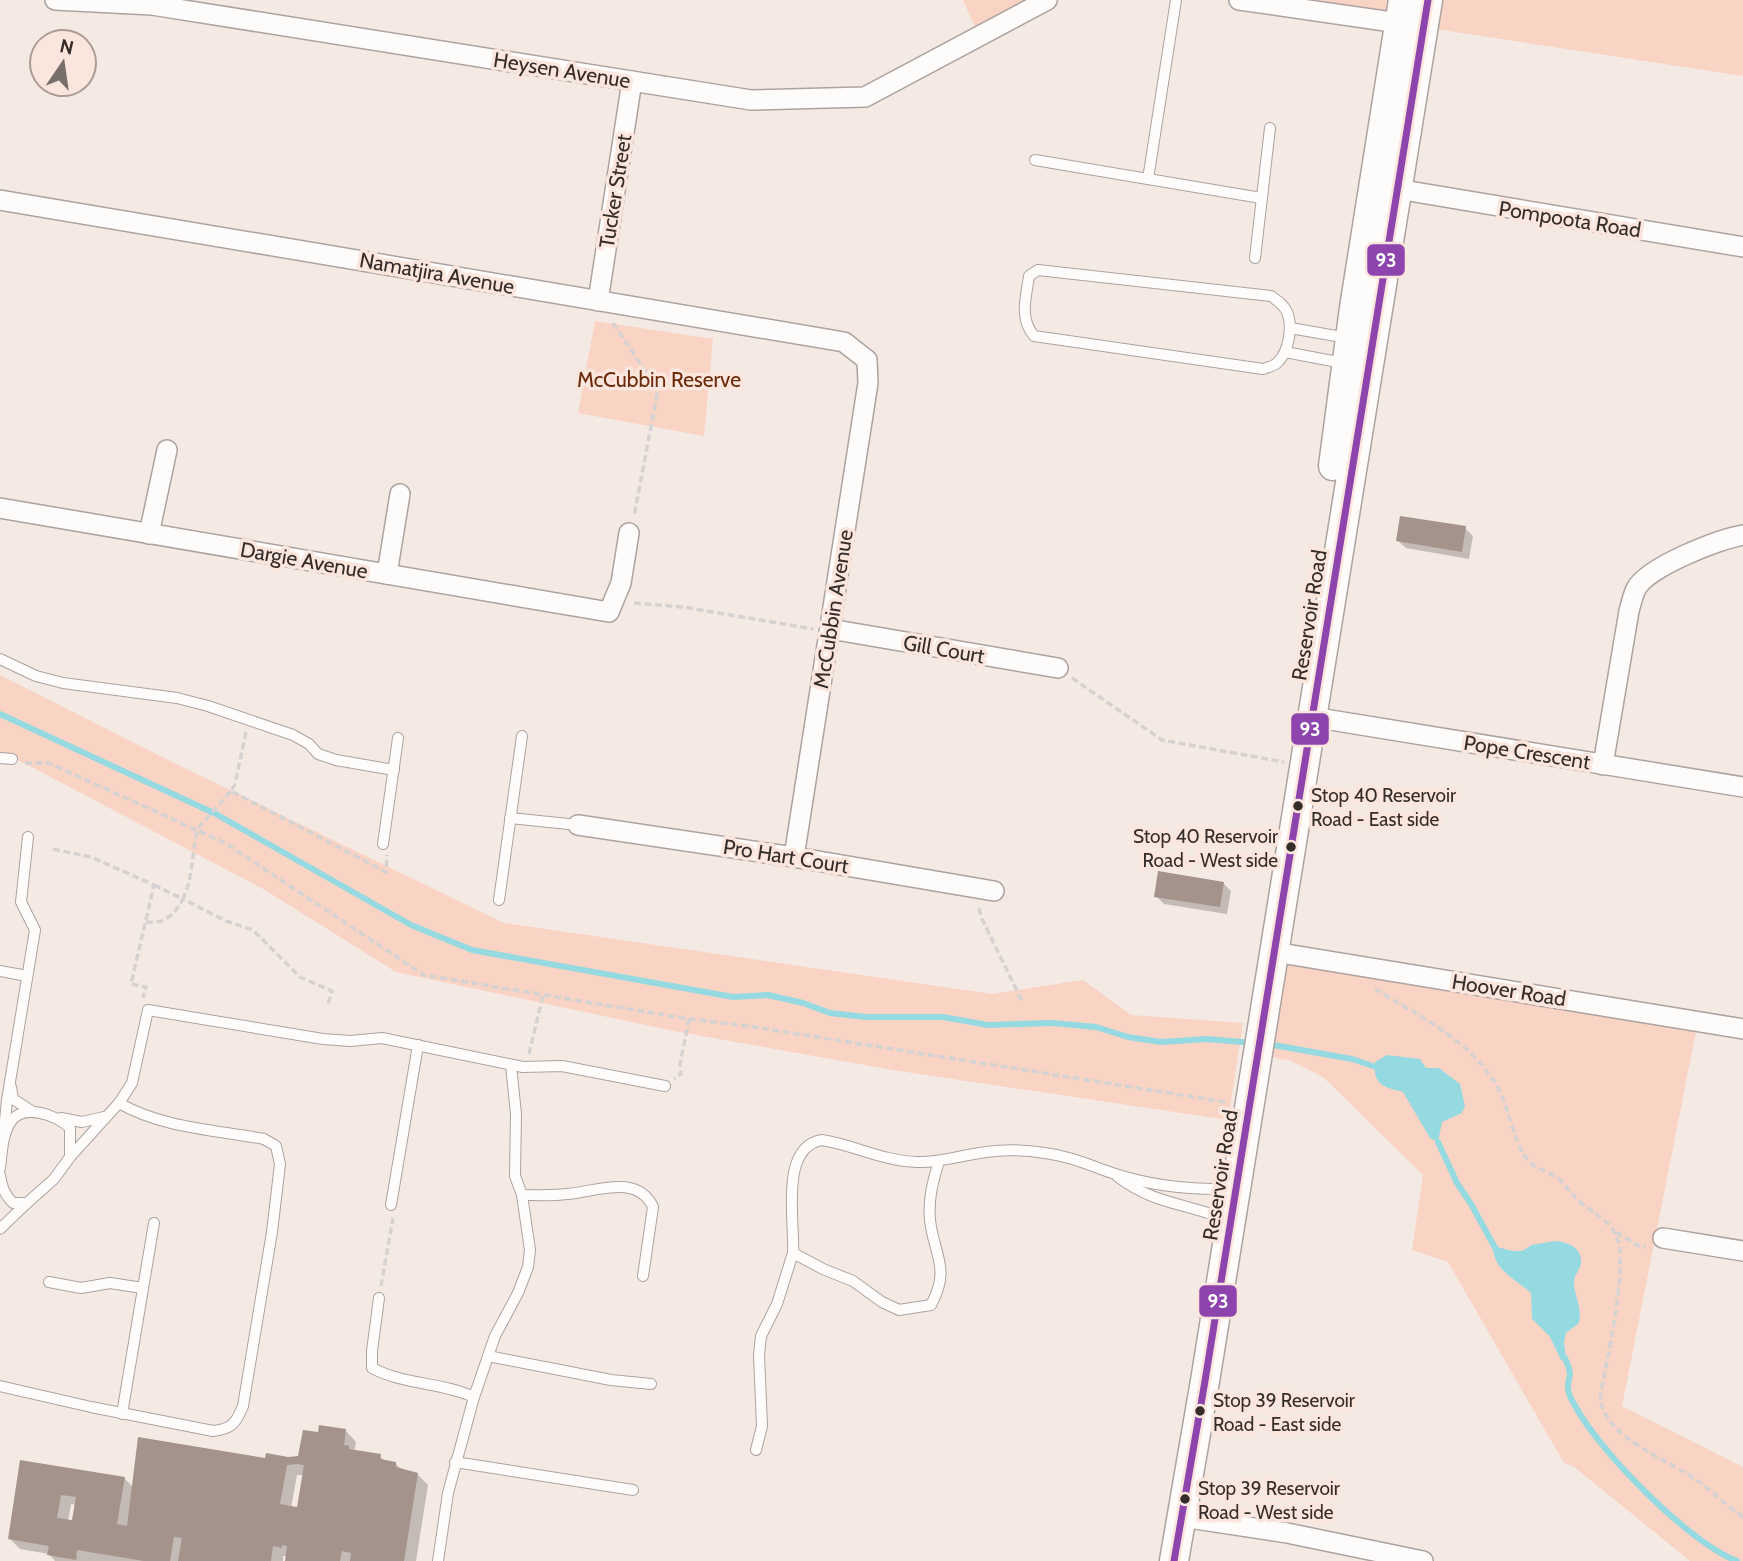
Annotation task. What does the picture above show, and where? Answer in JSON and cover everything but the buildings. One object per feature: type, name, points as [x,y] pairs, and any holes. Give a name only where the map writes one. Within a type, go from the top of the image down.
[{"type":"main road","name":"Reservoir Road","points":[[1157,1561],[1173,1515],[1414,13]]},
{"type":"main road","name":"Reservoir Road","points":[[1265,951],[1286,762],[1303,716],[1348,351],[1385,187]]},
{"type":"main road","name":"Reservoir Road","points":[[1174,1561],[1173,1515],[1216,1202],[1231,1103],[1245,1075]]},
{"type":"street","name":"Heysen Avenue","points":[[55,0],[152,5],[751,100],[865,97],[1048,0]]},
{"type":"street","points":[[1239,0],[1414,13]]},
{"type":"street","name":"Tucker Street","points":[[598,301],[632,81]]},
{"type":"street","name":"Pompoota Road","points":[[1385,187],[1743,247]]},
{"type":"street","name":"Namatjira Avenue","points":[[0,200],[844,342],[867,360]]},
{"type":"street","name":"McCubbin Avenue","points":[[794,857],[868,383],[867,360]]},
{"type":"street","points":[[149,534],[167,450]]},
{"type":"street","points":[[387,574],[400,494]]},
{"type":"street","name":"Dargie Avenue","points":[[0,508],[387,574],[612,604]]},
{"type":"street","points":[[612,604],[621,583],[629,533]]},
{"type":"street","points":[[1603,765],[1629,611],[1636,588],[1663,567],[1723,539],[1743,535]]},
{"type":"street","name":"Gill Court","points":[[830,629],[1058,668]]},
{"type":"street","name":"Pope Crescent","points":[[1303,716],[1743,786]]},
{"type":"street","name":"Pro Hart Court","points":[[578,825],[984,889]]},
{"type":"street","name":"Hoover Road","points":[[1265,951],[1743,1028]]},
{"type":"street","points":[[1666,1238],[1743,1251]]},
{"type":"street","points":[[1173,1515],[1423,1561]]},
{"type":"lane","points":[[1148,179],[1176,0]]},
{"type":"lane","points":[[1255,258],[1270,128]]},
{"type":"lane","points":[[1035,160],[1261,198]]},
{"type":"lane","points":[[1038,270],[1053,270],[1271,296],[1282,304],[1289,315],[1290,328],[1285,352],[1277,364],[1263,369],[1034,336],[1026,326],[1024,312],[1029,276],[1038,270]]},
{"type":"lane","points":[[1290,328],[1348,351]]},
{"type":"lane","points":[[1285,352],[1348,351]]},
{"type":"lane","points":[[0,659],[49,680],[177,698],[293,735],[309,744],[318,754],[336,760],[394,770]]},
{"type":"lane","points":[[499,900],[523,736]]},
{"type":"lane","points":[[383,844],[398,738]]},
{"type":"lane","points":[[0,758],[12,759]]},
{"type":"lane","points":[[510,818],[578,825]]},
{"type":"lane","points":[[0,1168],[5,1082],[35,930],[21,902],[28,837]]},
{"type":"lane","points":[[0,971],[27,976]]},
{"type":"lane","points":[[0,1229],[54,1179],[119,1103],[132,1083],[148,1010],[323,1039],[350,1041],[382,1038],[511,1065],[562,1066],[665,1086]]},
{"type":"lane","points":[[391,1205],[418,1045]]},
{"type":"lane","points":[[438,1561],[456,1462],[474,1397],[495,1336],[518,1293],[528,1267],[530,1250],[522,1195],[515,1176],[516,1114],[511,1065]]},
{"type":"lane","points":[[5,1082],[13,1099],[33,1112],[82,1122],[108,1116]]},
{"type":"lane","points":[[0,1385],[214,1432],[228,1430],[235,1423],[243,1406],[272,1232],[280,1164],[276,1146],[264,1139],[156,1120],[119,1103]]},
{"type":"lane","points":[[3,1141],[10,1122],[17,1115],[33,1112]]},
{"type":"lane","points":[[60,1118],[70,1128],[71,1157]]},
{"type":"lane","points":[[755,1450],[762,1426],[759,1355],[761,1336],[777,1304],[793,1253],[791,1205],[794,1170],[803,1148],[814,1141],[822,1140],[899,1161],[939,1161],[1010,1150],[1041,1152],[1069,1157],[1142,1181],[1198,1189],[1216,1202]]},
{"type":"lane","points":[[793,1253],[822,1269],[853,1281],[882,1302],[899,1310],[932,1305],[942,1275],[930,1224],[929,1207],[939,1161]]},
{"type":"lane","points":[[1111,1173],[1149,1197],[1191,1207],[1216,1202]]},
{"type":"lane","points":[[0,1175],[6,1196],[13,1203],[27,1203]]},
{"type":"lane","points":[[522,1195],[565,1195],[610,1187],[641,1192],[649,1197],[653,1208],[643,1276]]},
{"type":"lane","points":[[122,1413],[154,1223]]},
{"type":"lane","points":[[49,1282],[81,1287],[110,1283],[143,1288]]},
{"type":"lane","points":[[379,1298],[372,1368],[387,1376],[458,1389],[474,1397]]},
{"type":"lane","points":[[488,1356],[611,1380],[651,1384]]},
{"type":"lane","points":[[456,1462],[634,1490]]},
{"type":"path","points":[[598,301],[658,390],[639,502],[629,533]]},
{"type":"path","points":[[612,604],[682,607],[818,630],[830,629]]},
{"type":"path","points":[[1058,668],[1162,740],[1286,762]]},
{"type":"path","points":[[146,922],[158,923],[166,919],[183,899],[189,883],[197,830],[235,784],[243,740],[251,721]]},
{"type":"path","points":[[12,759],[24,763],[48,762],[225,843],[425,975],[1231,1103]]},
{"type":"path","points":[[231,791],[386,872],[388,856],[383,844]]},
{"type":"path","points":[[53,849],[91,857],[226,921],[253,930],[300,977],[332,991],[328,1004]]},
{"type":"path","points":[[148,1010],[143,999],[146,987],[131,984],[155,886]]},
{"type":"path","points":[[984,889],[982,919],[1022,1002]]},
{"type":"path","points":[[1365,985],[1471,1052],[1498,1089],[1509,1111],[1523,1154],[1531,1164],[1559,1178],[1576,1199],[1637,1245],[1661,1250],[1666,1238]]},
{"type":"path","points":[[526,1067],[543,995]]},
{"type":"path","points":[[665,1086],[681,1074],[680,1064],[689,1019]]},
{"type":"path","points":[[379,1298],[393,1217],[391,1205]]},
{"type":"path","points":[[1614,1230],[1619,1241],[1620,1266],[1600,1399],[1601,1410],[1632,1442],[1693,1477],[1743,1517]]},
{"type":"green space","points":[[963,0],[1047,0],[979,36]]},
{"type":"green space","points":[[1239,0],[1403,0],[1399,23]]},
{"type":"green space","points":[[1434,0],[1743,0],[1743,76],[1429,28]]},
{"type":"green space","name":"McCubbin Reserve","points":[[595,321],[713,339],[704,436],[578,413]]},
{"type":"green space","points":[[0,675],[504,923],[992,994],[1083,980],[1131,1015],[1243,1023],[1228,1120],[893,1070],[674,1031],[396,972],[265,890],[24,763],[0,753]]},
{"type":"green space","points":[[1274,952],[1698,1021],[1622,1406],[1743,1467],[1743,1561],[1690,1561],[1573,1466],[1564,1463],[1448,1262],[1412,1250],[1423,1175],[1323,1077],[1289,1060],[1258,1051]]},
{"type":"water","points":[[1387,1055],[1420,1059],[1426,1068],[1439,1068],[1460,1084],[1465,1106],[1462,1113],[1442,1122],[1438,1142],[1430,1138],[1403,1092],[1384,1086],[1377,1080],[1375,1062]]},
{"type":"water","points":[[1555,1241],[1574,1247],[1581,1258],[1574,1282],[1580,1318],[1579,1323],[1566,1333],[1564,1342],[1567,1364],[1561,1360],[1550,1337],[1532,1319],[1531,1293],[1501,1268],[1494,1255],[1493,1246],[1522,1251],[1532,1245]]},
{"type":"waterway","points":[[0,714],[216,814],[411,925],[472,950],[733,997],[768,995],[830,1013],[866,1017],[943,1017],[988,1025],[1052,1023],[1096,1027],[1128,1037],[1161,1042],[1207,1039],[1254,1043]]},
{"type":"waterway","points":[[1268,1044],[1352,1059],[1376,1067]]},
{"type":"waterway","points":[[1438,1142],[1457,1183],[1498,1253]]},
{"type":"waterway","points":[[1565,1358],[1570,1372],[1568,1386],[1571,1397],[1586,1423],[1623,1469],[1671,1516],[1717,1551],[1737,1561]]},
{"type":"transit line","name":"93","points":[[1174,1561],[1428,0]]},
{"type":"place","name":"Stop 40 Reservoir Road - East side","points":[[1298,806]]},
{"type":"place","name":"Stop 40 Reservoir Road - West side","points":[[1291,847]]},
{"type":"place","name":"Stop 39 Reservoir Road - East side","points":[[1200,1411]]},
{"type":"place","name":"Stop 39 Reservoir Road - West side","points":[[1185,1499]]}]
